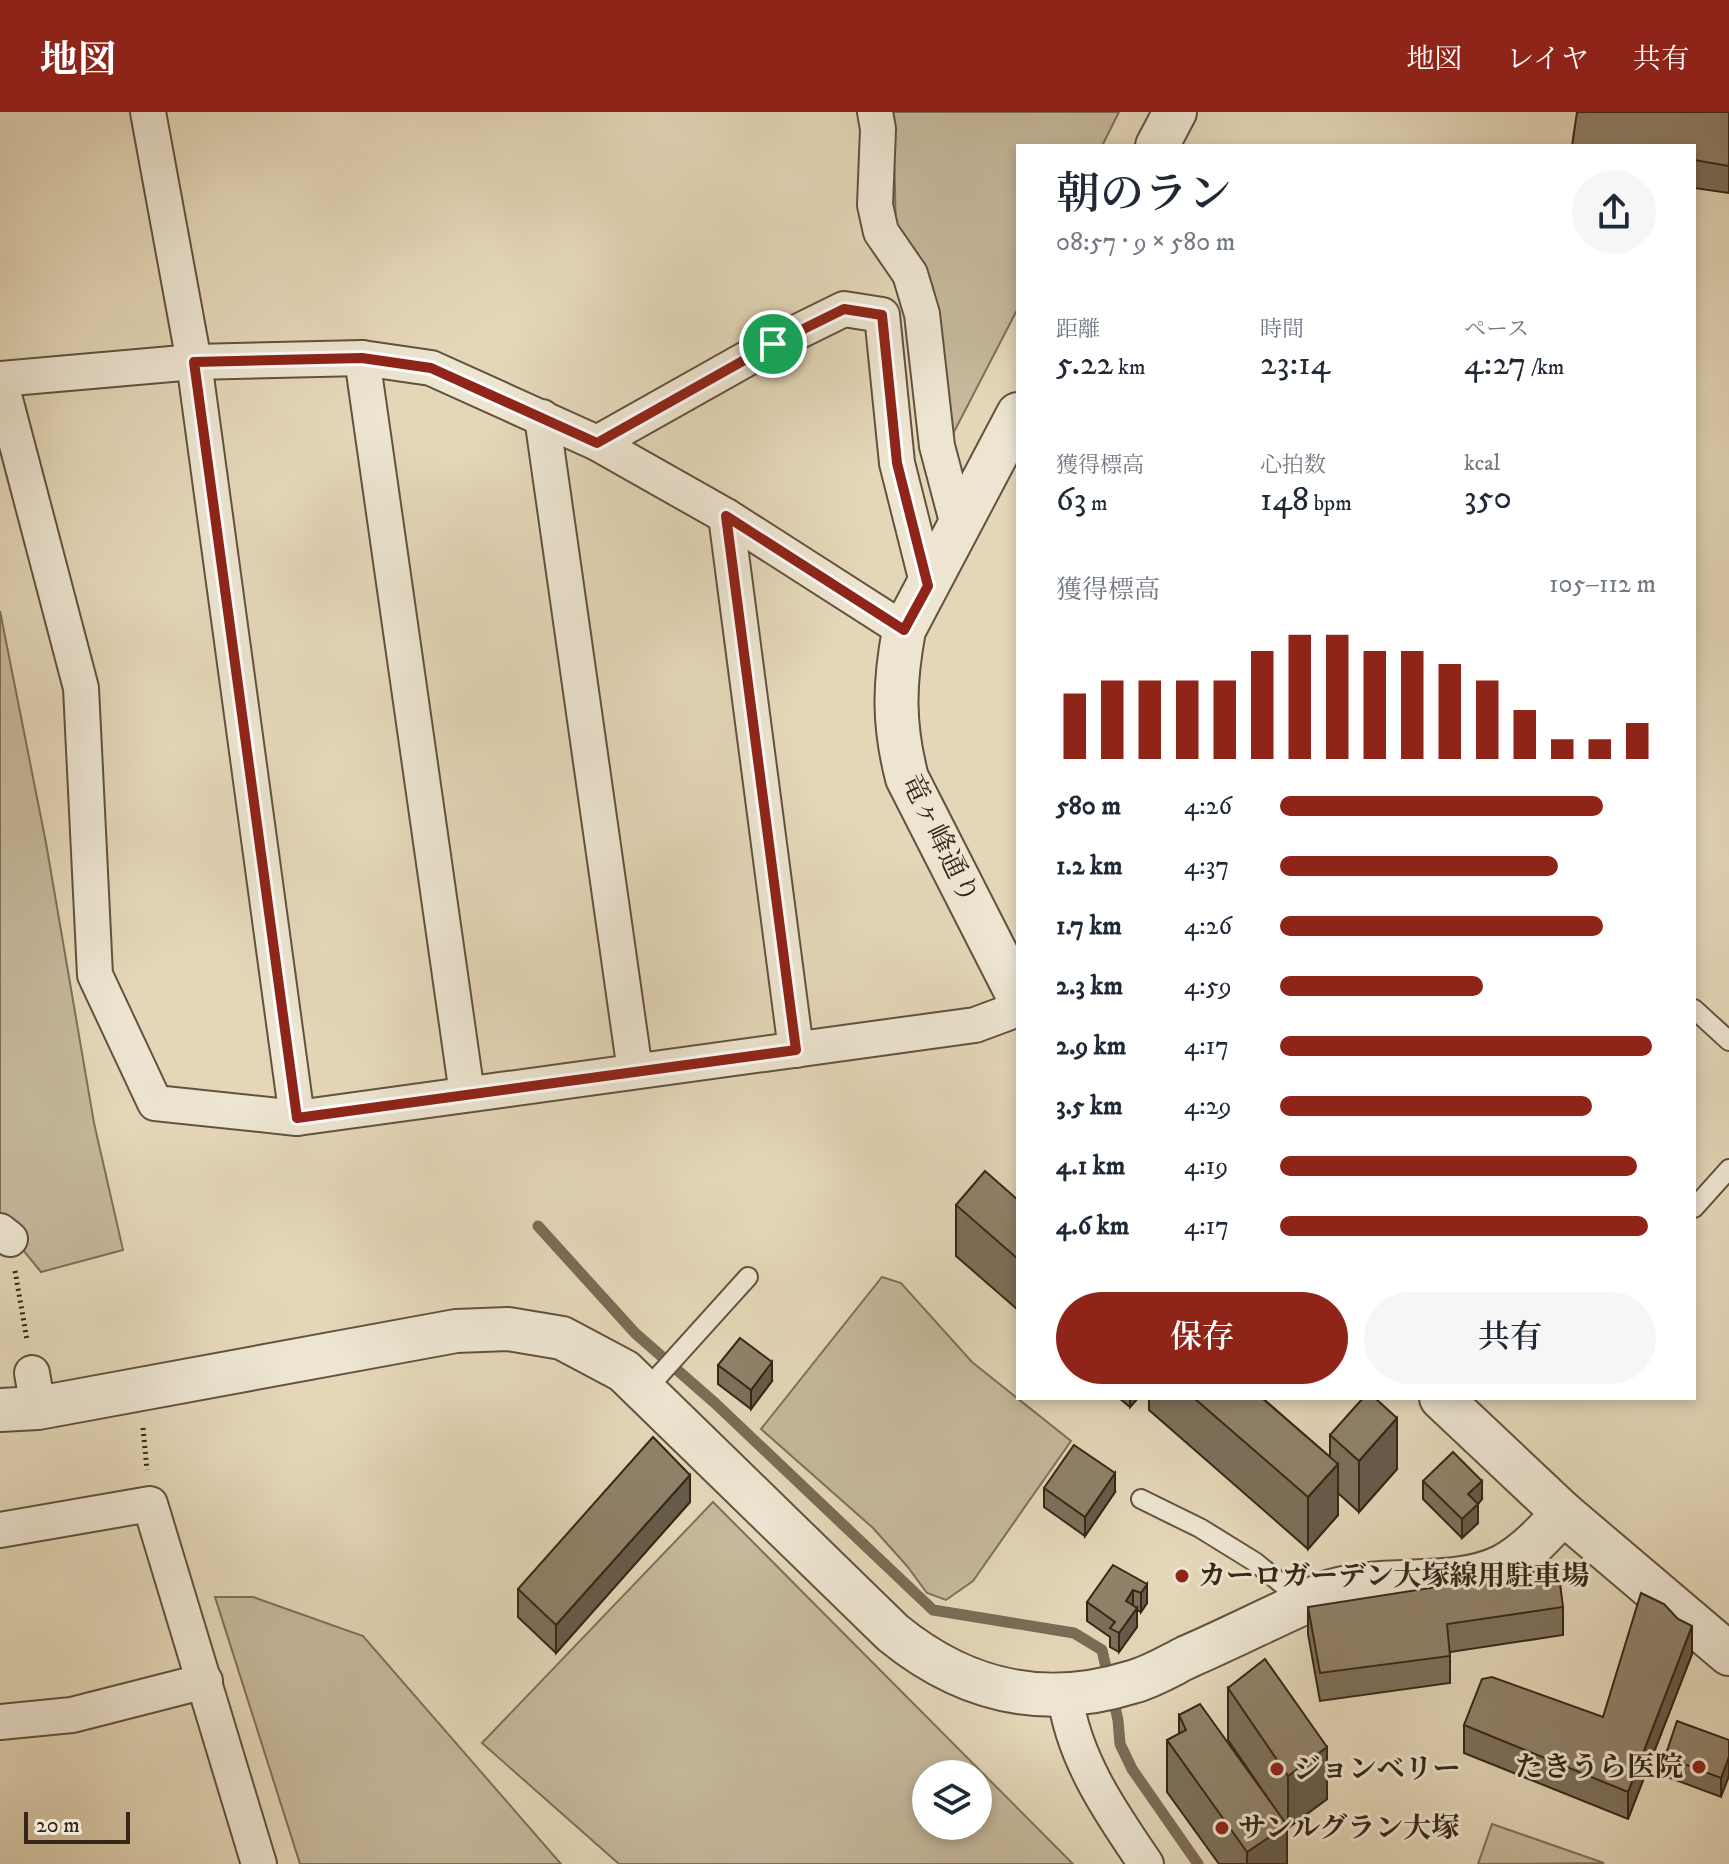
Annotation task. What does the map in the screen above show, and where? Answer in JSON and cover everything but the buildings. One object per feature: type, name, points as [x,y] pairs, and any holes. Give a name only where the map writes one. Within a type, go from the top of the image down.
[{"type":"street","points":[[148,112],[194,362],[297,1118]]},
{"type":"street","points":[[875,112],[878,129],[875,205],[881,232],[910,274],[922,314],[937,446],[959,529]]},
{"type":"street","points":[[1158,144],[1175,112]]},
{"type":"street","points":[[597,443],[773,344],[844,309],[882,315],[897,463],[928,586]]},
{"type":"street","points":[[362,358],[467,1094]]},
{"type":"street","points":[[904,630],[726,516],[597,443],[431,368],[362,358],[194,362],[0,380],[81,688],[95,975],[155,1103],[297,1118],[975,1025],[1016,1010]]},
{"type":"street","points":[[542,417],[635,1071]]},
{"type":"street","name":"竜ヶ峰通り","points":[[1016,418],[904,630],[896,669],[894,705],[898,745],[907,778],[1016,992]]},
{"type":"street","points":[[726,516],[796,1050]]},
{"type":"street","points":[[24,1397],[141,1387],[420,1336],[508,1329],[562,1338],[624,1371],[654,1382],[893,1633],[917,1653],[972,1682],[1029,1694],[1078,1693],[1133,1682],[1331,1591],[1367,1584],[1482,1574],[1505,1565],[1543,1536],[1563,1513]]},
{"type":"street","points":[[1443,1400],[1563,1513],[1729,1654]]},
{"type":"street","points":[[0,1530],[150,1504],[259,1864]]},
{"type":"street","points":[[0,1722],[72,1715],[205,1681]]},
{"type":"street","points":[[1078,1693],[1080,1754],[1116,1821],[1146,1864]]},
{"type":"lane","points":[[1696,1011],[1729,1041]]},
{"type":"lane","points":[[1696,1206],[1729,1169]]},
{"type":"lane","points":[[654,1382],[748,1277]]},
{"type":"lane","points":[[1141,1499],[1200,1528],[1255,1562],[1304,1602]]},
{"type":"path","points":[[5,1235],[24,1397]]},
{"type":"path","points":[[141,1387],[150,1504]]},
{"type":"shaded area","points":[[893,112],[1119,112],[1103,144],[1016,144],[1016,312],[954,432],[943,397],[932,285],[896,231]]},
{"type":"shaded area","points":[[0,611],[46,843],[94,1123],[123,1250],[41,1272],[0,1222]]},
{"type":"shaded area","points":[[882,1277],[901,1283],[972,1362],[1071,1441],[973,1581],[946,1600],[927,1593],[873,1528],[761,1429]]},
{"type":"shaded area","points":[[713,1502],[970,1760],[912,1760],[912,1840],[992,1840],[992,1783],[1073,1864],[619,1864],[482,1743]]},
{"type":"shaded area","points":[[215,1597],[253,1597],[363,1636],[561,1864],[300,1864]]},
{"type":"shaded area","points":[[1492,1824],[1604,1863],[1478,1864]]},
{"type":"waterway","points":[[538,1226],[635,1333],[716,1404],[933,1610],[1074,1633],[1102,1650],[1118,1720],[1120,1744],[1132,1769],[1198,1864]]},
{"type":"place","name":"カーロガーデン大塚線用駐車場","points":[[1182,1576]]},
{"type":"place","name":"たきうら医院","points":[[1699,1767]]},
{"type":"place","name":"ジョンベリー","points":[[1277,1769]]},
{"type":"place","name":"サンルグラン大塚","points":[[1222,1828]]},
{"type":"route","points":[[844,309],[882,315],[897,463],[928,586],[904,630],[726,516],[796,1050],[297,1118],[194,362],[362,358],[431,368],[597,443],[773,344],[844,309]]}]
